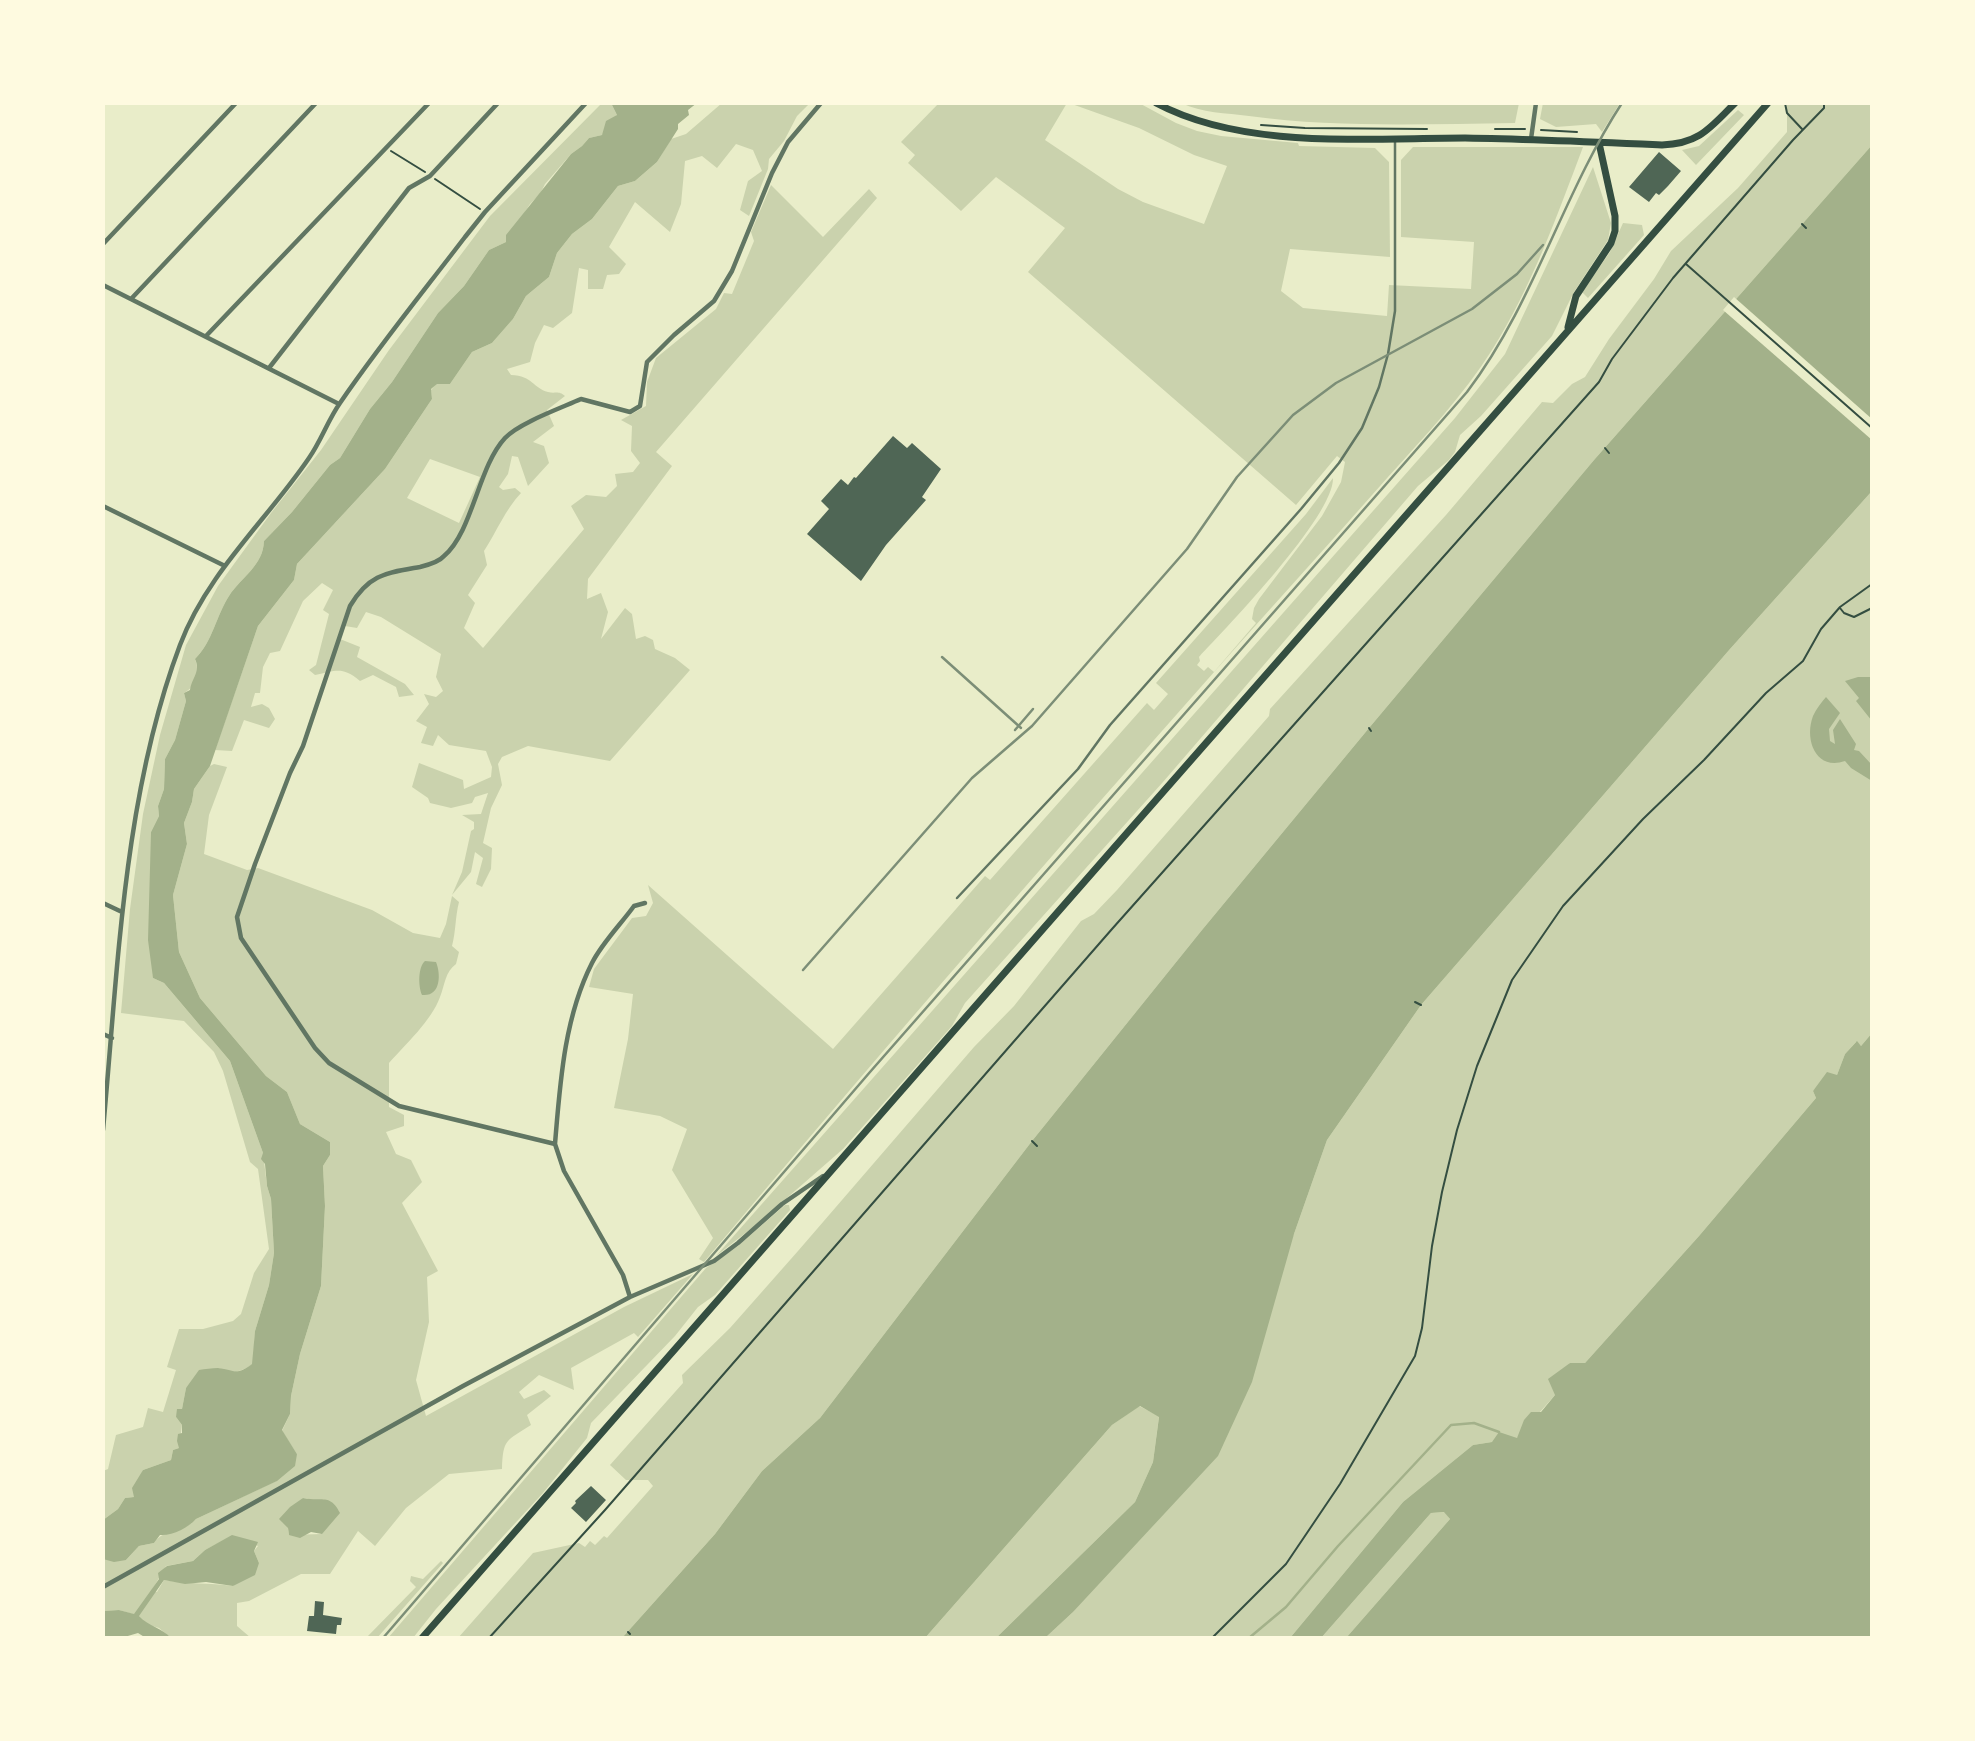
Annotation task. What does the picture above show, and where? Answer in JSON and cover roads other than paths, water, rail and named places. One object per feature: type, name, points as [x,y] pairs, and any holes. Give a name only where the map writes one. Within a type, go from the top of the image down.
[{"type":"main road","points":[[1156,103],[1203,124],[1238,131],[1334,138],[1531,139],[1662,145],[1689,143],[1708,131],[1735,103]]},
{"type":"main road","points":[[422,1638],[1567,329],[1768,103]]},
{"type":"main road","points":[[1567,329],[1576,296],[1611,243],[1615,231],[1615,216],[1599,143]]},
{"type":"street","points":[[103,244],[236,103]]},
{"type":"street","points":[[131,299],[316,103]]},
{"type":"street","points":[[206,336],[429,103]]},
{"type":"street","points":[[269,368],[409,188],[430,176],[498,103]]},
{"type":"street","points":[[103,1130],[122,912],[153,732],[180,644],[200,603],[225,566],[310,457],[339,404],[485,212],[586,103]]},
{"type":"street","points":[[555,1144],[399,1106],[329,1063],[315,1048],[242,938],[237,917],[290,773],[303,746],[350,606],[359,590],[374,577],[426,566],[443,558],[457,541],[488,469],[505,439],[519,429],[580,399],[630,412],[640,406],[647,362],[714,301],[732,271],[772,173],[788,142],[821,103]]},
{"type":"street","points":[[1531,139],[1536,103]]},
{"type":"street","points":[[103,285],[339,404]]},
{"type":"street","points":[[103,506],[225,566]]},
{"type":"street","points":[[103,903],[122,912]]},
{"type":"street","points":[[630,1297],[623,1275],[564,1171],[555,1144],[560,1076],[582,985],[593,960],[634,906],[645,903]]},
{"type":"street","points":[[103,1034],[113,1038]]},
{"type":"street","points":[[103,1587],[463,1386],[630,1297],[721,1257],[782,1205],[830,1172]]},
{"type":"lane","points":[[957,898],[1078,769],[1119,715],[1301,509],[1339,463],[1362,428],[1379,387],[1395,311],[1395,138]]},
{"type":"waterway","points":[[1249,1638],[1286,1607],[1338,1546],[1451,1425],[1474,1423],[1499,1432]]},
{"type":"railway","points":[[383,1638],[870,1072],[1467,392],[1511,323],[1582,175],[1622,103]]},
{"type":"railway","points":[[803,970],[972,778],[1032,726],[1187,549],[1237,477],[1293,415],[1336,383],[1472,309],[1517,274],[1543,245]]},
{"type":"railway","points":[[942,657],[1021,728]]},
{"type":"railway","points":[[1015,730],[1033,709]]}]
